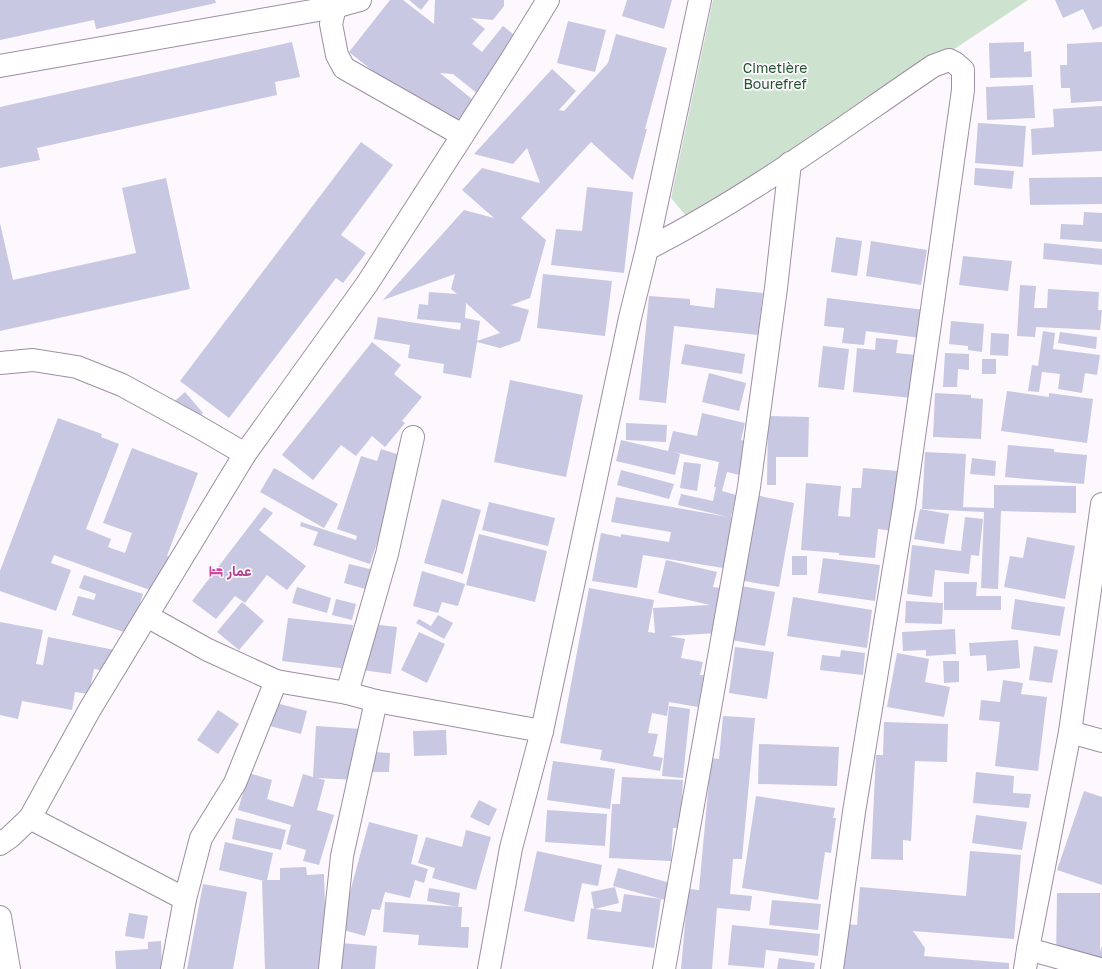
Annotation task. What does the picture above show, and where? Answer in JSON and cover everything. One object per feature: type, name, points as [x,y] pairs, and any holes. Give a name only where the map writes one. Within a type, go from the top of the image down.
[{"type":"street","points":[[0,66],[335,7],[360,0]]},
{"type":"street","points":[[0,844],[30,818],[90,709],[245,454],[367,284],[548,0]]},
{"type":"street","points":[[489,969],[511,848],[542,731],[630,318],[647,248],[700,0]]},
{"type":"street","points":[[335,7],[331,24],[337,55],[344,68],[462,135]]},
{"type":"street","points":[[647,248],[683,230],[767,179],[933,66],[949,60],[963,70],[964,90],[907,491],[854,812],[832,969]]},
{"type":"street","points":[[664,969],[749,487],[776,288],[790,163]]},
{"type":"street","points":[[0,363],[33,360],[77,367],[122,385],[245,454]]},
{"type":"street","points":[[347,693],[387,554],[413,437]]},
{"type":"street","points":[[1100,969],[1026,959],[1070,732],[1102,504]]},
{"type":"street","points":[[146,616],[208,650],[276,680],[347,693],[376,701],[542,731]]},
{"type":"street","points":[[172,969],[185,899],[201,838],[235,783],[276,680]]},
{"type":"street","points":[[330,969],[342,856],[376,701]]},
{"type":"street","points":[[1070,732],[1102,741]]},
{"type":"street","points":[[30,818],[185,899]]},
{"type":"street","points":[[0,917],[9,969]]},
{"type":"green space","name":"Cimetière Bourefref","points":[[713,0],[1028,0],[692,223],[671,198]]},
{"type":"building","points":[[0,0],[215,0],[216,3],[96,29],[94,20],[0,40]]},
{"type":"building","points":[[390,0],[403,0],[434,24],[435,0],[504,0],[504,6],[493,20],[471,18],[485,29],[472,44],[482,52],[503,26],[522,41],[483,98],[453,74],[440,73],[483,108],[446,129],[349,52]]},
{"type":"building","points":[[409,0],[429,0],[421,10]]},
{"type":"building","points":[[627,0],[672,0],[664,29],[622,16]]},
{"type":"building","points":[[1055,0],[1102,0],[1102,26],[1093,30],[1083,9],[1063,18]]},
{"type":"building","points":[[568,21],[606,30],[595,72],[557,63]]},
{"type":"building","points":[[616,34],[667,48],[633,180],[591,142],[521,218],[546,240],[530,298],[511,305],[529,310],[520,341],[500,348],[477,342],[471,378],[443,373],[444,364],[408,358],[410,345],[374,339],[378,317],[460,330],[461,323],[417,319],[419,304],[428,305],[429,292],[457,294],[451,289],[455,274],[383,300],[464,210],[494,218],[462,190],[482,168],[540,183],[527,148],[513,164],[474,154],[552,69],[576,91],[559,110],[564,111],[608,63]],"holes":[[[466,303],[500,333],[477,341],[480,321],[465,318]]]},
{"type":"building","points":[[292,42],[300,77],[275,82],[277,95],[37,148],[40,160],[0,168],[0,107]]},
{"type":"building","points":[[1024,42],[1024,52],[1031,51],[1032,77],[990,78],[989,43]]},
{"type":"building","points":[[1102,42],[1102,101],[1071,103],[1070,88],[1061,88],[1060,65],[1067,65],[1067,44]]},
{"type":"building","points":[[1033,85],[1035,118],[987,120],[986,87]]},
{"type":"building","points":[[1102,106],[1102,151],[1032,155],[1031,129],[1054,127],[1053,109]]},
{"type":"building","points":[[978,123],[1026,126],[1023,167],[975,163]]},
{"type":"building","points":[[361,142],[393,165],[341,235],[366,253],[343,283],[336,278],[229,418],[180,381]]},
{"type":"building","points":[[975,168],[1014,171],[1012,189],[974,185]]},
{"type":"building","points":[[1102,177],[1102,204],[1030,205],[1029,178]]},
{"type":"building","points":[[166,178],[190,289],[0,331],[0,223],[13,280],[136,253],[122,188]]},
{"type":"building","points":[[587,187],[633,192],[624,273],[551,265],[556,229],[582,231]]},
{"type":"building","points":[[1084,212],[1102,213],[1102,242],[1060,239],[1061,224],[1083,225]]},
{"type":"building","points":[[836,237],[862,241],[857,276],[831,272]]},
{"type":"building","points":[[871,241],[927,250],[921,285],[866,276]]},
{"type":"building","points":[[1044,243],[1102,249],[1102,265],[1043,259]]},
{"type":"building","points":[[963,256],[1012,261],[1008,291],[959,285]]},
{"type":"building","points":[[543,274],[612,281],[605,336],[537,328]]},
{"type":"building","points":[[1020,285],[1036,286],[1034,308],[1047,308],[1048,289],[1099,292],[1098,310],[1102,310],[1100,330],[1036,327],[1035,337],[1017,336]]},
{"type":"building","points":[[716,288],[763,293],[758,335],[674,326],[666,403],[639,400],[649,296],[690,299],[690,305],[714,308]]},
{"type":"building","points":[[827,298],[925,310],[921,338],[866,331],[864,345],[842,343],[844,328],[824,326]]},
{"type":"building","points":[[951,321],[984,324],[982,352],[968,350],[968,346],[949,344]]},
{"type":"building","points":[[1043,331],[1055,333],[1053,349],[1100,355],[1097,375],[1085,373],[1082,393],[1058,389],[1060,374],[1042,372],[1039,392],[1028,391],[1032,365],[1038,366]]},
{"type":"building","points":[[1060,332],[1097,337],[1096,349],[1058,343]]},
{"type":"building","points":[[991,333],[1009,334],[1008,356],[990,355]]},
{"type":"building","points":[[876,338],[898,340],[896,353],[917,355],[912,398],[853,392],[857,348],[875,350]]},
{"type":"building","points":[[372,342],[401,365],[394,374],[422,397],[402,421],[405,423],[385,447],[372,436],[356,456],[341,445],[313,480],[282,455]]},
{"type":"building","points":[[685,344],[745,354],[742,374],[681,364]]},
{"type":"building","points":[[823,346],[849,349],[844,390],[818,387]]},
{"type":"building","points":[[945,353],[969,354],[969,370],[958,369],[957,387],[943,387]]},
{"type":"building","points":[[982,359],[996,359],[996,374],[982,374]]},
{"type":"building","points":[[709,373],[746,383],[739,411],[702,402]]},
{"type":"building","points":[[510,380],[583,395],[566,477],[494,462]]},
{"type":"building","points":[[1007,391],[1049,397],[1049,393],[1093,399],[1087,443],[1001,431]]},
{"type":"building","points":[[185,392],[203,413],[187,428],[168,407]]},
{"type":"building","points":[[935,393],[971,395],[971,398],[983,399],[981,439],[933,437]]},
{"type":"building","points":[[702,413],[745,423],[741,440],[755,443],[748,477],[727,472],[722,491],[736,495],[723,568],[643,555],[637,588],[592,581],[601,533],[621,537],[621,534],[669,542],[671,532],[611,522],[616,497],[728,517],[678,505],[681,494],[713,501],[719,462],[674,452],[680,454],[675,475],[616,461],[621,440],[668,451],[673,431],[697,436]]},
{"type":"building","points":[[768,416],[809,417],[808,457],[776,457],[776,485],[767,485]]},
{"type":"building","points":[[58,418],[102,434],[101,437],[119,444],[86,529],[111,539],[108,547],[125,553],[132,533],[103,523],[132,448],[198,473],[167,556],[172,558],[158,593],[54,555],[51,563],[71,570],[56,611],[0,591],[0,571]]},
{"type":"building","points":[[626,423],[667,425],[666,442],[626,440]]},
{"type":"building","points":[[1008,445],[1054,449],[1054,452],[1087,455],[1084,484],[1005,477]]},
{"type":"building","points":[[381,449],[406,457],[370,564],[313,545],[318,532],[300,526],[301,522],[356,540],[357,536],[337,529],[361,456],[377,461]]},
{"type":"building","points":[[925,452],[966,454],[963,507],[994,508],[994,485],[1076,486],[1076,513],[1001,511],[998,589],[981,588],[984,512],[922,509]]},
{"type":"building","points":[[972,458],[996,461],[995,476],[970,474]]},
{"type":"building","points":[[684,462],[701,464],[697,491],[680,488]]},
{"type":"building","points":[[274,468],[338,504],[324,528],[260,492]]},
{"type":"building","points":[[863,468],[898,471],[893,531],[878,529],[875,558],[801,550],[806,483],[841,486],[838,516],[850,517],[852,488],[861,488]]},
{"type":"building","points":[[621,470],[674,484],[669,499],[617,485]]},
{"type":"building","points":[[755,495],[794,503],[779,587],[739,580]]},
{"type":"building","points":[[442,499],[481,510],[463,574],[424,563]]},
{"type":"building","points":[[489,502],[555,518],[548,546],[482,530]]},
{"type":"building","points":[[264,507],[273,513],[259,530],[306,566],[287,590],[267,575],[245,603],[235,596],[216,619],[192,601]]},
{"type":"building","points":[[920,509],[949,514],[944,544],[914,539]]},
{"type":"building","points":[[965,517],[983,519],[979,556],[971,555],[969,574],[935,570],[932,597],[907,594],[912,545],[961,551]]},
{"type":"building","points":[[479,534],[547,551],[535,602],[466,585]]},
{"type":"building","points":[[1027,537],[1075,546],[1065,599],[1004,587],[1010,556],[1023,558]]},
{"type":"building","points":[[792,556],[807,556],[807,575],[792,575]]},
{"type":"building","points":[[823,558],[880,565],[875,601],[818,593]]},
{"type":"building","points":[[666,560],[717,572],[713,587],[722,588],[717,607],[716,606],[717,633],[669,636],[685,639],[681,658],[703,662],[700,675],[704,675],[698,707],[669,702],[667,716],[652,713],[648,733],[658,734],[653,756],[663,758],[660,771],[600,760],[602,750],[560,743],[589,588],[654,600],[648,632],[655,633],[653,608],[710,605],[658,593]]},
{"type":"building","points":[[349,564],[374,570],[369,590],[344,583]]},
{"type":"building","points":[[422,571],[465,584],[458,606],[442,602],[438,613],[413,606]]},
{"type":"building","points":[[84,575],[143,594],[130,634],[72,615],[78,596],[94,600],[96,594],[79,588]]},
{"type":"building","points":[[944,582],[977,582],[976,596],[1001,596],[1001,610],[944,610]]},
{"type":"building","points":[[741,586],[775,592],[765,646],[731,640]]},
{"type":"building","points":[[297,587],[331,598],[327,613],[292,603]]},
{"type":"building","points":[[793,597],[872,610],[867,648],[787,636]]},
{"type":"building","points":[[336,599],[356,604],[352,620],[332,615]]},
{"type":"building","points":[[1015,599],[1065,607],[1060,636],[1011,629]]},
{"type":"building","points":[[906,601],[943,603],[942,624],[905,623]]},
{"type":"building","points":[[242,602],[264,621],[239,650],[217,632]]},
{"type":"building","points":[[438,615],[453,623],[444,639],[416,623],[419,619],[431,626]]},
{"type":"building","points":[[288,618],[353,625],[348,669],[282,661]]},
{"type":"building","points":[[0,622],[43,630],[36,664],[43,665],[48,637],[115,650],[111,672],[94,669],[89,694],[75,692],[72,710],[22,701],[18,719],[0,715]]},
{"type":"building","points":[[371,624],[397,627],[391,674],[362,670]]},
{"type":"building","points":[[955,629],[956,654],[926,656],[926,650],[903,651],[902,632]]},
{"type":"building","points":[[419,632],[445,644],[427,683],[401,670]]},
{"type":"building","points":[[1018,640],[1020,668],[987,671],[986,655],[970,656],[969,643]]},
{"type":"building","points":[[1034,646],[1058,650],[1052,683],[1029,680]]},
{"type":"building","points":[[735,647],[774,652],[767,699],[729,693]]},
{"type":"building","points":[[841,650],[865,653],[863,675],[820,670],[822,655],[840,657]]},
{"type":"building","points":[[897,653],[929,659],[925,682],[950,687],[944,717],[887,707]]},
{"type":"building","points":[[943,661],[959,661],[959,682],[944,683]]},
{"type":"building","points":[[1003,680],[1023,683],[1021,694],[1047,697],[1038,771],[995,766],[1000,722],[979,720],[981,700],[1000,702]]},
{"type":"building","points":[[276,703],[307,711],[301,734],[270,726]]},
{"type":"building","points":[[669,706],[690,709],[683,778],[662,776]]},
{"type":"building","points":[[218,710],[239,724],[218,754],[197,740]]},
{"type":"building","points":[[723,716],[755,718],[742,859],[733,859],[730,894],[752,896],[750,911],[717,908],[712,969],[681,969],[688,889],[699,890],[711,758],[719,759]]},
{"type":"building","points":[[884,722],[948,724],[947,762],[915,761],[911,841],[903,840],[903,860],[871,859],[876,755],[883,755]]},
{"type":"building","points":[[316,726],[361,729],[358,780],[317,778],[325,780],[317,810],[334,815],[319,865],[303,861],[306,850],[286,844],[291,825],[238,810],[249,773],[272,780],[267,799],[293,807],[303,774],[313,777]]},
{"type":"building","points":[[446,730],[447,755],[414,756],[413,731]]},
{"type":"building","points":[[759,744],[839,747],[837,786],[758,784]]},
{"type":"building","points":[[373,752],[390,753],[389,772],[371,772]]},
{"type":"building","points":[[553,761],[615,769],[610,809],[547,800]]},
{"type":"building","points":[[976,772],[1014,776],[1013,793],[1031,794],[1029,808],[973,803]]},
{"type":"building","points":[[622,777],[683,780],[680,828],[673,828],[671,861],[609,858],[612,804],[620,804]]},
{"type":"building","points":[[1084,791],[1102,797],[1102,885],[1057,870]]},
{"type":"building","points":[[756,796],[835,808],[833,818],[836,818],[831,853],[825,852],[818,900],[742,888]]},
{"type":"building","points":[[479,800],[497,809],[489,826],[470,817]]},
{"type":"building","points":[[547,810],[607,814],[605,846],[545,842]]},
{"type":"building","points":[[976,815],[1027,822],[1022,850],[972,843]]},
{"type":"building","points":[[236,818],[286,830],[281,850],[232,839]]},
{"type":"building","points":[[369,822],[418,835],[411,864],[428,869],[424,883],[415,880],[410,898],[385,892],[380,910],[372,909],[365,936],[340,929]]},
{"type":"building","points":[[466,830],[491,837],[476,890],[432,878],[435,868],[418,863],[426,837],[462,847]]},
{"type":"building","points":[[225,842],[273,853],[267,880],[280,880],[280,868],[306,867],[307,875],[324,874],[327,969],[265,969],[262,881],[264,881],[219,870]]},
{"type":"building","points":[[537,851],[602,865],[598,886],[582,883],[574,922],[524,911]]},
{"type":"building","points":[[970,851],[1021,855],[1014,939],[913,931],[925,948],[924,956],[1009,963],[1009,969],[843,969],[847,924],[857,925],[860,887],[966,896]]},
{"type":"building","points":[[618,868],[670,883],[665,900],[613,886]]},
{"type":"building","points":[[203,884],[247,892],[233,969],[187,969]]},
{"type":"building","points":[[615,887],[619,903],[595,909],[621,912],[624,894],[661,899],[654,948],[587,939],[591,908],[594,909],[591,892]]},
{"type":"building","points":[[429,888],[460,893],[458,907],[427,901]]},
{"type":"building","points":[[1057,893],[1100,893],[1100,952],[1102,946],[1102,965],[1056,960]]},
{"type":"building","points":[[772,900],[821,904],[818,930],[769,925]]},
{"type":"building","points":[[385,902],[462,907],[461,927],[469,927],[468,948],[418,945],[419,935],[383,932]]},
{"type":"building","points":[[129,913],[148,916],[144,939],[125,936]]},
{"type":"building","points":[[732,925],[820,934],[818,956],[766,950],[764,968],[728,965]]},
{"type":"building","points":[[161,941],[162,969],[116,969],[115,951],[148,949],[148,942]]},
{"type":"building","points":[[340,943],[377,946],[375,969],[339,969]]},
{"type":"building","points":[[779,958],[815,963],[814,969],[777,969]]},
{"type":"place","name":"عمار","points":[[216,571]]}]
